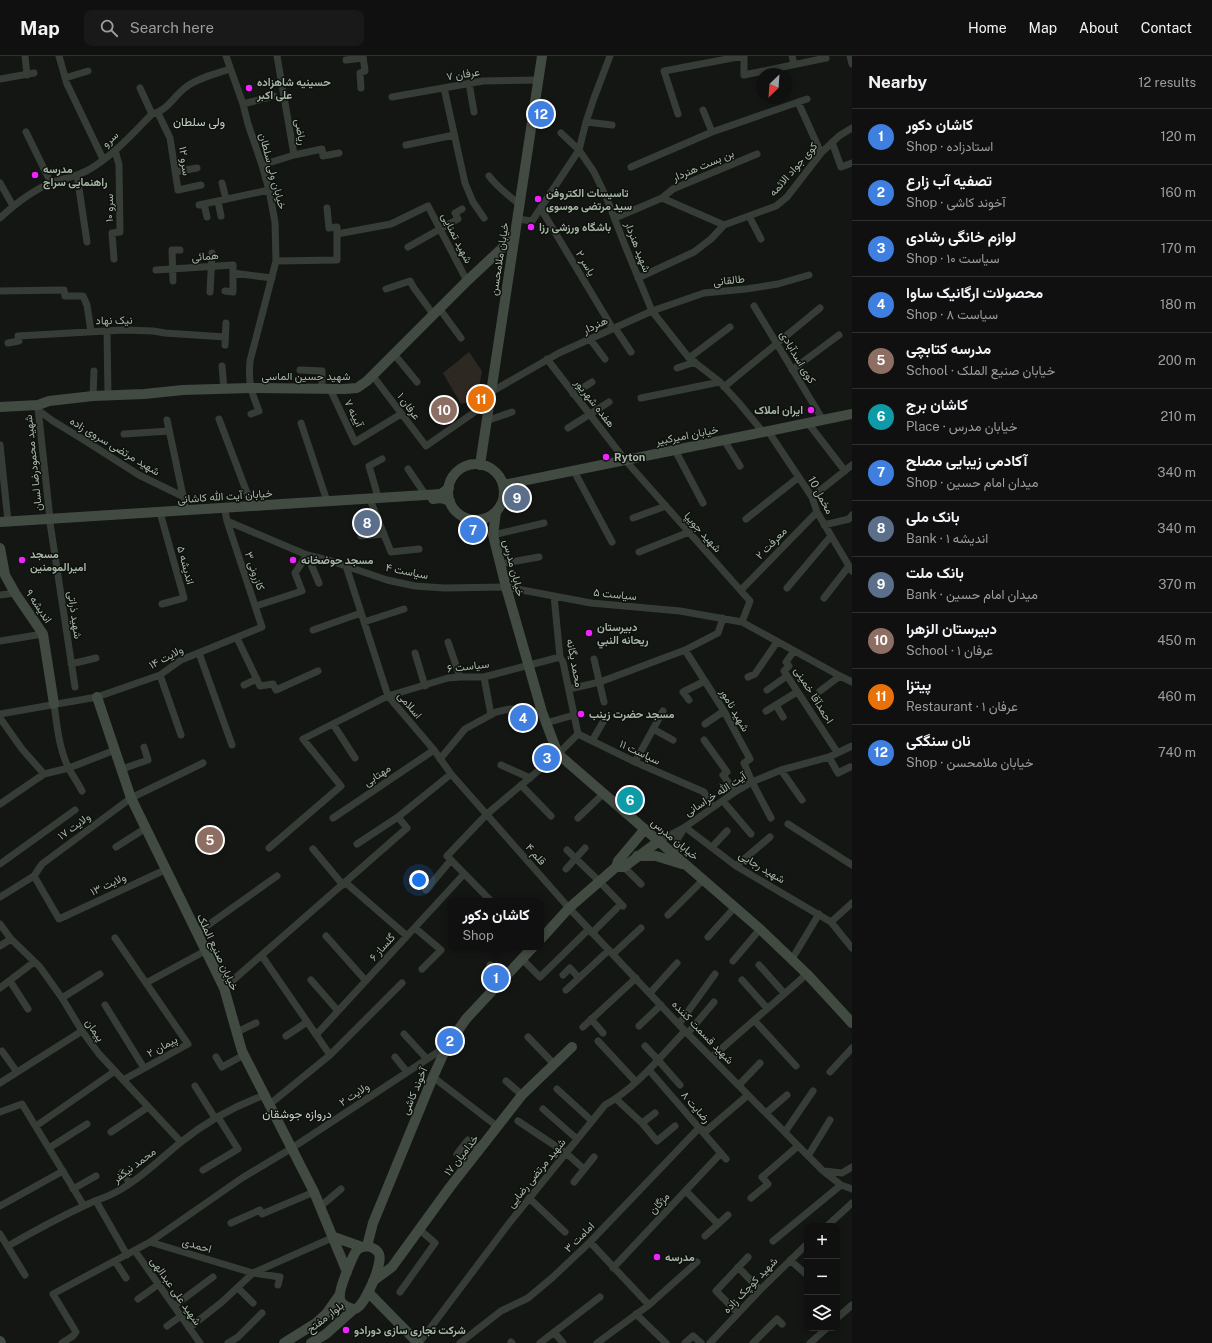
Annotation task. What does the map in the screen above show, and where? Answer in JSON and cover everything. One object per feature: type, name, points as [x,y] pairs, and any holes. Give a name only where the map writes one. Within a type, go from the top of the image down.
[{"type":"main road","name":"خیابان ملامحسن","points":[[480,465],[542,56]]},
{"type":"main road","name":"شهید حسین الماسی","points":[[0,407],[38,408],[49,401],[93,396],[183,390],[250,388],[357,388],[373,376],[436,311],[514,237]]},
{"type":"main road","name":"خیابان امیرکبیر","points":[[503,485],[852,414]]},
{"type":"main road","points":[[480,465],[492,469],[503,485],[503,499],[500,506],[496,512],[481,520],[467,518],[460,514],[454,509],[450,502],[449,488],[452,478],[464,467],[480,465]]},
{"type":"main road","name":"خیابان آیت الله کاشانی","points":[[3,523],[161,516],[374,500],[424,494],[441,494],[449,488]]},
{"type":"main road","name":"خیابان آیت الله کاشانی","points":[[50,521],[326,501],[441,498],[450,502]]},
{"type":"main road","points":[[493,535],[496,512]]},
{"type":"main road","points":[[481,520],[493,535]]},
{"type":"main road","name":"خیابان مدرس","points":[[493,535],[528,666],[542,712],[558,754],[736,907],[792,959],[852,1023]]},
{"type":"main road","name":"اندیشه ۹","points":[[0,548],[2,570],[15,593],[43,634],[54,704]]},
{"type":"main road","name":"خیابان صنیع الملک","points":[[97,697],[131,798],[224,988],[244,1055],[321,1206],[348,1272]]},
{"type":"main road","points":[[620,867],[618,860],[645,829]]},
{"type":"main road","points":[[544,936],[569,908],[599,881],[659,841]]},
{"type":"main road","points":[[637,856],[656,856],[688,866]]},
{"type":"main road","name":"آخوند کاشی","points":[[364,1246],[447,1046],[466,1019],[530,950]]},
{"type":"main road","name":"خدامیان ۱۷","points":[[373,1281],[392,1267],[450,1188],[522,1095],[572,1047]]},
{"type":"main road","points":[[373,1223],[379,1255]]},
{"type":"main road","points":[[334,1237],[372,1247],[379,1255]]},
{"type":"main road","name":"بلوار مفتح","points":[[284,1343],[316,1323],[326,1314],[340,1294],[355,1253],[364,1246]]},
{"type":"main road","name":"بلوار مفتح","points":[[313,1343],[326,1334],[362,1303],[373,1281],[380,1260],[379,1255]]},
{"type":"main road","points":[[368,1292],[419,1343]]},
{"type":"main road","points":[[340,1294],[342,1304],[354,1309]]},
{"type":"street","points":[[0,79],[31,74],[25,56]]},
{"type":"street","points":[[59,56],[75,102],[103,159]]},
{"type":"street","name":"خیابان ولی سلطان","points":[[226,56],[262,165],[269,190],[275,222],[276,261],[251,356],[249,370],[250,388],[259,411],[252,414]]},
{"type":"street","name":"ریاضی","points":[[262,165],[294,155],[277,56]]},
{"type":"street","points":[[517,219],[532,221],[579,150],[586,122],[610,56]]},
{"type":"street","points":[[678,114],[664,71],[743,56],[744,75],[826,58]]},
{"type":"street","points":[[792,56],[794,64]]},
{"type":"street","points":[[850,56],[852,64]]},
{"type":"street","points":[[346,60],[363,57],[365,71],[360,73],[361,88]]},
{"type":"street","name":"سرو","points":[[0,218],[13,206],[33,192],[51,183],[91,169],[116,150],[155,113],[187,86],[230,69]]},
{"type":"street","points":[[66,78],[88,71]]},
{"type":"street","name":"عرفان ۷","points":[[392,98],[469,83],[497,80],[538,80]]},
{"type":"street","points":[[469,83],[474,112]]},
{"type":"street","name":"سرو ۱۲","points":[[140,88],[170,138],[178,190],[201,185]]},
{"type":"street","points":[[444,88],[468,192],[477,211],[484,218]]},
{"type":"street","points":[[243,104],[274,96]]},
{"type":"street","points":[[631,167],[712,132],[807,99]]},
{"type":"street","points":[[798,102],[821,153]]},
{"type":"street","points":[[703,110],[712,132]]},
{"type":"street","points":[[586,122],[612,125]]},
{"type":"street","name":"کوی جواد الائمه","points":[[724,224],[772,208],[780,203],[787,197],[821,153],[839,136],[852,128]]},
{"type":"street","points":[[26,132],[51,183]]},
{"type":"street","name":"شهید هنردار","points":[[561,134],[579,150],[594,172],[608,199],[652,311],[692,360],[722,384]]},
{"type":"street","points":[[406,145],[454,135]]},
{"type":"street","points":[[832,142],[841,167],[852,163]]},
{"type":"street","points":[[294,155],[322,149],[323,156],[339,153]]},
{"type":"street","name":"سرو ۱۰","points":[[114,259],[112,233],[120,232],[119,165],[116,150]]},
{"type":"street","name":"بن بست هنردار","points":[[615,218],[662,198],[673,188],[757,154]]},
{"type":"street","points":[[175,172],[197,168]]},
{"type":"street","points":[[77,175],[87,242]]},
{"type":"street","points":[[489,176],[494,184],[519,204]]},
{"type":"street","points":[[0,183],[13,206]]},
{"type":"street","points":[[221,216],[222,184]]},
{"type":"street","points":[[207,217],[202,204],[269,190]]},
{"type":"street","points":[[638,278],[694,252],[712,239],[724,224],[662,198]]},
{"type":"street","name":"شهید تمنایی","points":[[337,234],[391,224],[428,206],[467,281]]},
{"type":"street","points":[[276,261],[337,260],[336,227],[329,228],[327,208]]},
{"type":"street","name":"یاسر ۲","points":[[541,208],[614,328],[631,352]]},
{"type":"street","points":[[408,247],[458,219],[455,213],[462,209]]},
{"type":"street","points":[[748,216],[761,239]]},
{"type":"street","points":[[173,281],[172,250],[180,250]]},
{"type":"street","points":[[210,292],[212,252]]},
{"type":"street","name":"همائی","points":[[156,270],[233,265],[233,273],[272,278]]},
{"type":"street","points":[[225,291],[232,292],[233,273]]},
{"type":"street","name":"طالقانی","points":[[652,311],[704,293],[778,284],[810,275]]},
{"type":"street","points":[[386,289],[410,281],[414,288],[461,338]]},
{"type":"street","points":[[0,291],[64,290],[65,296],[83,296],[87,305],[91,332]]},
{"type":"street","name":"کوی اسدآبادی","points":[[754,306],[823,420]]},
{"type":"street","points":[[641,398],[722,384],[776,344],[820,308]]},
{"type":"street","name":"هنردار","points":[[490,397],[547,360],[652,311]]},
{"type":"street","points":[[225,345],[226,323]]},
{"type":"street","points":[[676,368],[692,360],[730,327]]},
{"type":"street","points":[[107,331],[108,396]]},
{"type":"street","name":"نیک نهاد","points":[[8,343],[18,342],[18,336],[107,331],[153,331],[225,337]]},
{"type":"street","points":[[792,370],[839,335]]},
{"type":"street","points":[[590,339],[605,359]]},
{"type":"street","points":[[394,354],[416,382]]},
{"type":"street","name":"هفده شهریور","points":[[547,360],[625,460]]},
{"type":"street","points":[[222,366],[224,389]]},
{"type":"street","points":[[300,370],[322,371],[326,389]]},
{"type":"street","points":[[93,396],[94,371]]},
{"type":"street","name":"عرفان ۱","points":[[373,376],[426,446],[490,397]]},
{"type":"street","points":[[573,394],[592,382]]},
{"type":"street","name":"مخمل 10","points":[[722,384],[765,431],[798,477],[812,498],[824,525],[850,568]]},
{"type":"street","name":"آیینه ۷","points":[[326,389],[356,442],[401,414]]},
{"type":"street","points":[[568,428],[609,402]]},
{"type":"street","name":"شهید مرتضی سروی زاده","points":[[38,408],[52,421],[139,475],[184,497]]},
{"type":"street","name":"شهید محمودرضا لسان","points":[[38,408],[50,521]]},
{"type":"street","points":[[486,421],[512,412]]},
{"type":"street","points":[[219,419],[252,506]]},
{"type":"street","points":[[167,420],[186,510]]},
{"type":"street","points":[[301,422],[326,501]]},
{"type":"street","points":[[808,423],[845,470]]},
{"type":"street","points":[[124,434],[169,431]]},
{"type":"street","points":[[724,440],[740,466]]},
{"type":"street","points":[[0,445],[3,523]]},
{"type":"street","points":[[675,450],[703,503]]},
{"type":"street","points":[[382,459],[369,466],[374,500],[391,552],[420,549]]},
{"type":"street","name":"شهید جویپا","points":[[625,460],[750,601],[742,622]]},
{"type":"street","points":[[812,498],[852,465]]},
{"type":"street","points":[[408,469],[424,494]]},
{"type":"street","points":[[574,470],[612,542]]},
{"type":"street","points":[[746,519],[798,477]]},
{"type":"street","points":[[633,518],[666,506]]},
{"type":"street","name":"کازرونی ۳","points":[[225,511],[262,627]]},
{"type":"street","name":"معرفت ۲","points":[[741,590],[818,512]]},
{"type":"street","name":"اندیشه ۵","points":[[161,516],[184,598],[162,604]]},
{"type":"street","points":[[824,525],[851,519]]},
{"type":"street","name":"شهید ذراتی","points":[[50,521],[75,687]]},
{"type":"street","name":"سیاست ۴","points":[[227,521],[307,555],[388,580],[415,586],[444,588],[506,587]]},
{"type":"street","points":[[493,535],[544,523]]},
{"type":"street","points":[[639,552],[689,532]]},
{"type":"street","points":[[361,536],[384,534]]},
{"type":"street","points":[[786,588],[831,536]]},
{"type":"street","points":[[307,555],[319,583]]},
{"type":"street","points":[[256,606],[302,591],[295,573],[307,555]]},
{"type":"street","points":[[500,564],[539,557]]},
{"type":"street","name":"اسلامی","points":[[346,566],[388,696],[487,814]]},
{"type":"street","points":[[824,598],[850,568]]},
{"type":"street","name":"سیاست ۵","points":[[506,587],[591,603],[680,611],[742,622],[852,682]]},
{"type":"street","points":[[0,595],[15,593]]},
{"type":"street","name":"محمد یگانه","points":[[554,596],[560,657],[569,689],[578,734]]},
{"type":"street","points":[[364,622],[404,609]]},
{"type":"street","points":[[313,630],[361,613]]},
{"type":"street","points":[[569,689],[600,682],[685,650],[718,633],[723,618]]},
{"type":"street","name":"ولایت ۱۴","points":[[0,714],[97,697],[160,675],[181,660],[262,627]]},
{"type":"street","points":[[0,641],[43,634]]},
{"type":"street","points":[[236,638],[260,686],[273,684],[276,690],[318,670]]},
{"type":"street","points":[[448,642],[460,676]]},
{"type":"street","points":[[748,677],[755,674],[777,642]]},
{"type":"street","name":"شهید نامور","points":[[685,650],[724,711],[750,759],[744,763],[752,782]]},
{"type":"street","name":"احمدآقا خمینی","points":[[794,651],[786,662],[789,666],[784,671],[837,752]]},
{"type":"street","points":[[199,653],[232,744]]},
{"type":"street","points":[[415,653],[425,686]]},
{"type":"street","name":"سیاست ۶","points":[[269,848],[341,786],[303,739],[388,696],[448,678],[460,676],[484,676],[560,657]]},
{"type":"street","points":[[71,664],[96,658]]},
{"type":"street","points":[[594,659],[604,702]]},
{"type":"street","points":[[160,675],[181,734]]},
{"type":"street","points":[[484,676],[491,715]]},
{"type":"street","points":[[767,690],[787,676]]},
{"type":"street","points":[[820,691],[840,676]]},
{"type":"street","points":[[244,685],[257,679]]},
{"type":"street","points":[[688,700],[683,692],[705,681]]},
{"type":"street","points":[[766,711],[797,692]]},
{"type":"street","points":[[54,704],[57,730],[69,768],[82,791]]},
{"type":"street","points":[[776,705],[783,717]]},
{"type":"street","points":[[440,759],[465,729],[496,712],[510,709],[542,712]]},
{"type":"street","points":[[635,762],[663,711]]},
{"type":"street","points":[[705,724],[724,711]]},
{"type":"street","points":[[546,723],[574,715]]},
{"type":"street","points":[[0,718],[2,726],[44,774]]},
{"type":"street","points":[[592,741],[603,722]]},
{"type":"street","points":[[333,724],[355,758]]},
{"type":"street","points":[[653,729],[673,740]]},
{"type":"street","points":[[426,890],[449,858],[487,814],[558,754],[578,734]]},
{"type":"street","name":"سیاست ۱۱","points":[[578,734],[635,762],[704,792],[712,807]]},
{"type":"street","points":[[704,740],[727,772],[723,775],[735,792]]},
{"type":"street","name":"آیت الله خراسانی","points":[[674,854],[678,838],[685,827],[735,792],[752,782],[781,770],[829,756],[852,746]]},
{"type":"street","points":[[122,769],[148,760],[144,747]]},
{"type":"street","points":[[0,804],[44,774],[69,768],[115,750]]},
{"type":"street","name":"مهتابی","points":[[333,818],[434,750]]},
{"type":"street","points":[[829,756],[838,773],[850,767]]},
{"type":"street","name":"ولایت ۱۷","points":[[0,897],[34,876],[42,864],[131,798],[203,763]]},
{"type":"street","points":[[501,765],[530,778]]},
{"type":"street","points":[[781,770],[802,800]]},
{"type":"street","points":[[357,844],[398,817],[452,774]]},
{"type":"street","points":[[752,782],[771,818]]},
{"type":"street","points":[[521,786],[551,816]]},
{"type":"street","points":[[578,818],[603,794]]},
{"type":"street","points":[[723,801],[751,834]]},
{"type":"street","points":[[0,864],[75,810]]},
{"type":"street","name":"قلم ۴","points":[[487,814],[569,908]]},
{"type":"street","points":[[224,988],[407,828],[398,817]]},
{"type":"street","points":[[788,824],[852,865]]},
{"type":"street","points":[[659,841],[685,827]]},
{"type":"street","name":"شهید رجایی","points":[[685,827],[736,866],[831,922],[852,948]]},
{"type":"street","points":[[116,847],[146,828]]},
{"type":"street","points":[[712,847],[727,830]]},
{"type":"street","points":[[736,866],[770,836]]},
{"type":"street","points":[[566,869],[585,848]]},
{"type":"street","points":[[313,849],[344,884],[407,936]]},
{"type":"street","points":[[522,959],[540,977],[620,907],[599,881],[567,850]]},
{"type":"street","points":[[449,858],[487,898]]},
{"type":"street","points":[[620,867],[641,884]]},
{"type":"street","name":"ولایت ۱۳","points":[[34,876],[59,919],[167,870]]},
{"type":"street","name":"گلساز ۶","points":[[316,1035],[464,874]]},
{"type":"street","points":[[197,933],[277,876]]},
{"type":"street","points":[[668,915],[704,879]]},
{"type":"street","points":[[831,922],[852,903]]},
{"type":"street","points":[[708,937],[736,907]]},
{"type":"street","name":"شهید قسمت کننده","points":[[569,908],[679,1024],[822,1170],[841,1185],[852,1189]]},
{"type":"street","points":[[792,959],[819,914]]},
{"type":"street","name":"پیمان","points":[[0,924],[11,939],[40,967],[62,998],[82,1032],[99,1054],[181,1142]]},
{"type":"street","points":[[415,928],[441,950],[422,969]]},
{"type":"street","points":[[566,990],[641,928]]},
{"type":"street","points":[[733,961],[760,929]]},
{"type":"street","points":[[326,936],[366,981]]},
{"type":"street","points":[[115,938],[146,983],[205,951]]},
{"type":"street","points":[[0,946],[11,939]]},
{"type":"street","points":[[262,956],[330,1056]]},
{"type":"street","points":[[0,988],[34,962]]},
{"type":"street","points":[[650,993],[677,963]]},
{"type":"street","points":[[490,965],[503,979]]},
{"type":"street","points":[[759,965],[784,993]]},
{"type":"street","points":[[563,975],[570,968],[579,978]]},
{"type":"street","points":[[62,998],[100,974]]},
{"type":"street","points":[[679,1024],[715,974]]},
{"type":"street","points":[[712,1057],[807,974]]},
{"type":"street","points":[[583,1027],[636,978]]},
{"type":"street","points":[[311,980],[338,1011]]},
{"type":"street","points":[[742,980],[767,1008]]},
{"type":"street","points":[[10,981],[28,1009]]},
{"type":"street","name":"پیمان ۲","points":[[123,1080],[188,1044],[146,983]]},
{"type":"street","name":"محمد نیکفر","points":[[4,1247],[41,1226],[115,1193],[143,1174],[181,1142],[216,1117],[242,1103],[267,1099],[330,1056],[402,983]]},
{"type":"street","name":"شهید مرتضی رضایی","points":[[419,1343],[510,1222],[605,1105],[616,1099],[649,1070],[687,1032],[714,1002]]},
{"type":"street","points":[[105,1005],[144,1068]]},
{"type":"street","points":[[639,1026],[661,1005]]},
{"type":"street","points":[[591,1020],[603,1033]]},
{"type":"street","points":[[754,1020],[796,1066]]},
{"type":"street","points":[[286,1036],[307,1022]]},
{"type":"street","points":[[236,1032],[256,1023]]},
{"type":"street","points":[[0,1082],[82,1032]]},
{"type":"street","points":[[404,1034],[427,1059]]},
{"type":"street","points":[[528,1037],[554,1064]]},
{"type":"street","points":[[598,1041],[636,1082]]},
{"type":"street","name":"ولایت ۲","points":[[150,1242],[242,1178],[292,1148],[447,1046]]},
{"type":"street","points":[[645,1046],[680,1085]]},
{"type":"street","points":[[830,1072],[852,1048]]},
{"type":"street","points":[[2,1051],[16,1072]]},
{"type":"street","points":[[216,1057],[222,1067],[244,1055]]},
{"type":"street","points":[[395,1057],[407,1072]]},
{"type":"street","points":[[739,1085],[760,1063]]},
{"type":"street","name":"رضایت ۸","points":[[649,1070],[724,1156]]},
{"type":"street","points":[[36,1126],[115,1071]]},
{"type":"street","points":[[433,1077],[498,1127]]},
{"type":"street","points":[[506,1081],[522,1095]]},
{"type":"street","points":[[196,1086],[238,1149],[203,1170]]},
{"type":"street","points":[[557,1089],[592,1121]]},
{"type":"street","points":[[785,1132],[812,1091]]},
{"type":"street","points":[[699,1128],[706,1131],[748,1095]]},
{"type":"street","points":[[766,1113],[787,1095]]},
{"type":"street","points":[[616,1099],[642,1123],[657,1141],[675,1126]]},
{"type":"street","points":[[0,1112],[22,1104],[84,1206]]},
{"type":"street","points":[[111,1132],[148,1107]]},
{"type":"street","points":[[543,1109],[577,1139]]},
{"type":"street","points":[[642,1123],[655,1113]]},
{"type":"street","points":[[808,1156],[830,1120]]},
{"type":"street","points":[[518,1121],[566,1153],[584,1168]]},
{"type":"street","points":[[49,1148],[87,1124]]},
{"type":"street","name":"امامت ۳","points":[[460,1343],[501,1311],[528,1298],[553,1277],[590,1242],[699,1128]]},
{"type":"street","points":[[457,1154],[468,1140],[480,1150]]},
{"type":"street","points":[[751,1198],[768,1184],[762,1177],[798,1146]]},
{"type":"street","name":"مژگان","points":[[613,1268],[686,1191],[724,1156]]},
{"type":"street","points":[[574,1182],[594,1157]]},
{"type":"street","points":[[822,1170],[842,1173],[852,1167]]},
{"type":"street","points":[[0,1206],[63,1171]]},
{"type":"street","points":[[122,1172],[130,1183]]},
{"type":"street","points":[[73,1189],[96,1176]]},
{"type":"street","points":[[773,1241],[841,1185]]},
{"type":"street","points":[[321,1206],[341,1189]]},
{"type":"street","points":[[686,1191],[718,1224]]},
{"type":"street","points":[[231,1223],[260,1210],[262,1214],[314,1192]]},
{"type":"street","points":[[529,1198],[565,1232]]},
{"type":"street","points":[[96,1201],[127,1255]]},
{"type":"street","points":[[830,1223],[852,1203]]},
{"type":"street","points":[[705,1236],[728,1215]]},
{"type":"street","points":[[400,1292],[435,1243],[420,1230]]},
{"type":"street","points":[[0,1234],[4,1247],[25,1275]]},
{"type":"street","points":[[189,1328],[238,1288],[253,1273],[334,1237]]},
{"type":"street","points":[[62,1343],[75,1340],[76,1332],[53,1294],[150,1242]]},
{"type":"street","name":"احمدی","points":[[150,1242],[253,1273],[280,1277],[278,1285]]},
{"type":"street","points":[[590,1242],[649,1305]]},
{"type":"street","name":"شهید کوچک زاده","points":[[710,1343],[760,1290],[804,1247]]},
{"type":"street","name":"شهید علی عبدالهی","points":[[135,1251],[200,1343]]},
{"type":"street","points":[[738,1313],[716,1291],[748,1257]]},
{"type":"street","points":[[790,1260],[804,1273]]},
{"type":"street","points":[[115,1261],[126,1278]]},
{"type":"street","points":[[597,1343],[649,1305],[697,1262]]},
{"type":"street","points":[[738,1267],[760,1290]]},
{"type":"street","points":[[174,1306],[213,1276]]},
{"type":"street","points":[[138,1299],[159,1284]]},
{"type":"street","points":[[238,1288],[253,1303]]},
{"type":"street","points":[[540,1343],[600,1297]]},
{"type":"street","points":[[840,1315],[852,1305]]},
{"type":"street","points":[[228,1343],[238,1337],[262,1313]]},
{"type":"street","points":[[636,1314],[666,1343]]},
{"type":"street","points":[[167,1326],[181,1316]]},
{"type":"street","points":[[753,1343],[776,1318],[782,1324]]},
{"type":"street","points":[[810,1343],[824,1331]]},
{"type":"street","points":[[554,1332],[563,1343]]},
{"type":"street","points":[[685,1343],[693,1336],[701,1343]]},
{"type":"shaded area","points":[[469,352],[482,371],[477,400],[461,404],[443,373]]},
{"type":"place","name":"حسینیه شاهزاده علی اکبر","points":[[249,88]]},
{"type":"place","name":"نان سنگکی","points":[[541,114]]},
{"type":"place","name":"مدرسه راهنمایی سراج","points":[[35,175]]},
{"type":"place","name":"تاسیسات الکتروفن سید مرتضی موسوی","points":[[538,199]]},
{"type":"place","name":"باشگاه ورزشی رزا","points":[[531,227]]},
{"type":"place","name":"پیتزا","points":[[481,399]]},
{"type":"place","name":"دبیرستان الزهرا","points":[[444,410]]},
{"type":"place","name":"ایران املاک","points":[[811,410]]},
{"type":"place","name":"Ryton","points":[[606,457]]},
{"type":"place","name":"بانک ملت","points":[[517,498]]},
{"type":"place","name":"بانک ملی","points":[[367,523]]},
{"type":"place","name":"آکادمی زیبایی مصلح","points":[[473,530]]},
{"type":"place","name":"مسجد امیرالمومنین","points":[[22,560]]},
{"type":"place","name":"مسجد حوضخانه","points":[[293,560]]},
{"type":"place","name":"دبيرستان ريحانه النبي","points":[[589,633]]},
{"type":"place","name":"مسجد حضرت زینب","points":[[581,714]]},
{"type":"place","name":"محصولات ارگانیک ساوا","points":[[523,718]]},
{"type":"place","name":"لوازم خانگی رشادی","points":[[547,758]]},
{"type":"place","name":"کاشان برج","points":[[630,800]]},
{"type":"place","name":"مدرسه کتابچی","points":[[210,840]]},
{"type":"place","name":"کاشان دکور","points":[[496,978]]},
{"type":"place","name":"تصفیه آب زارع","points":[[450,1041]]},
{"type":"place","name":"مدرسه","points":[[657,1257]]},
{"type":"place","name":"شرکت تجاری سازی دورادو","points":[[346,1330]]},
{"type":"district","name":"ولی سلطان","points":[[199,122]]},
{"type":"district","name":"دروازه جوشقان","points":[[297,1114]]}]
